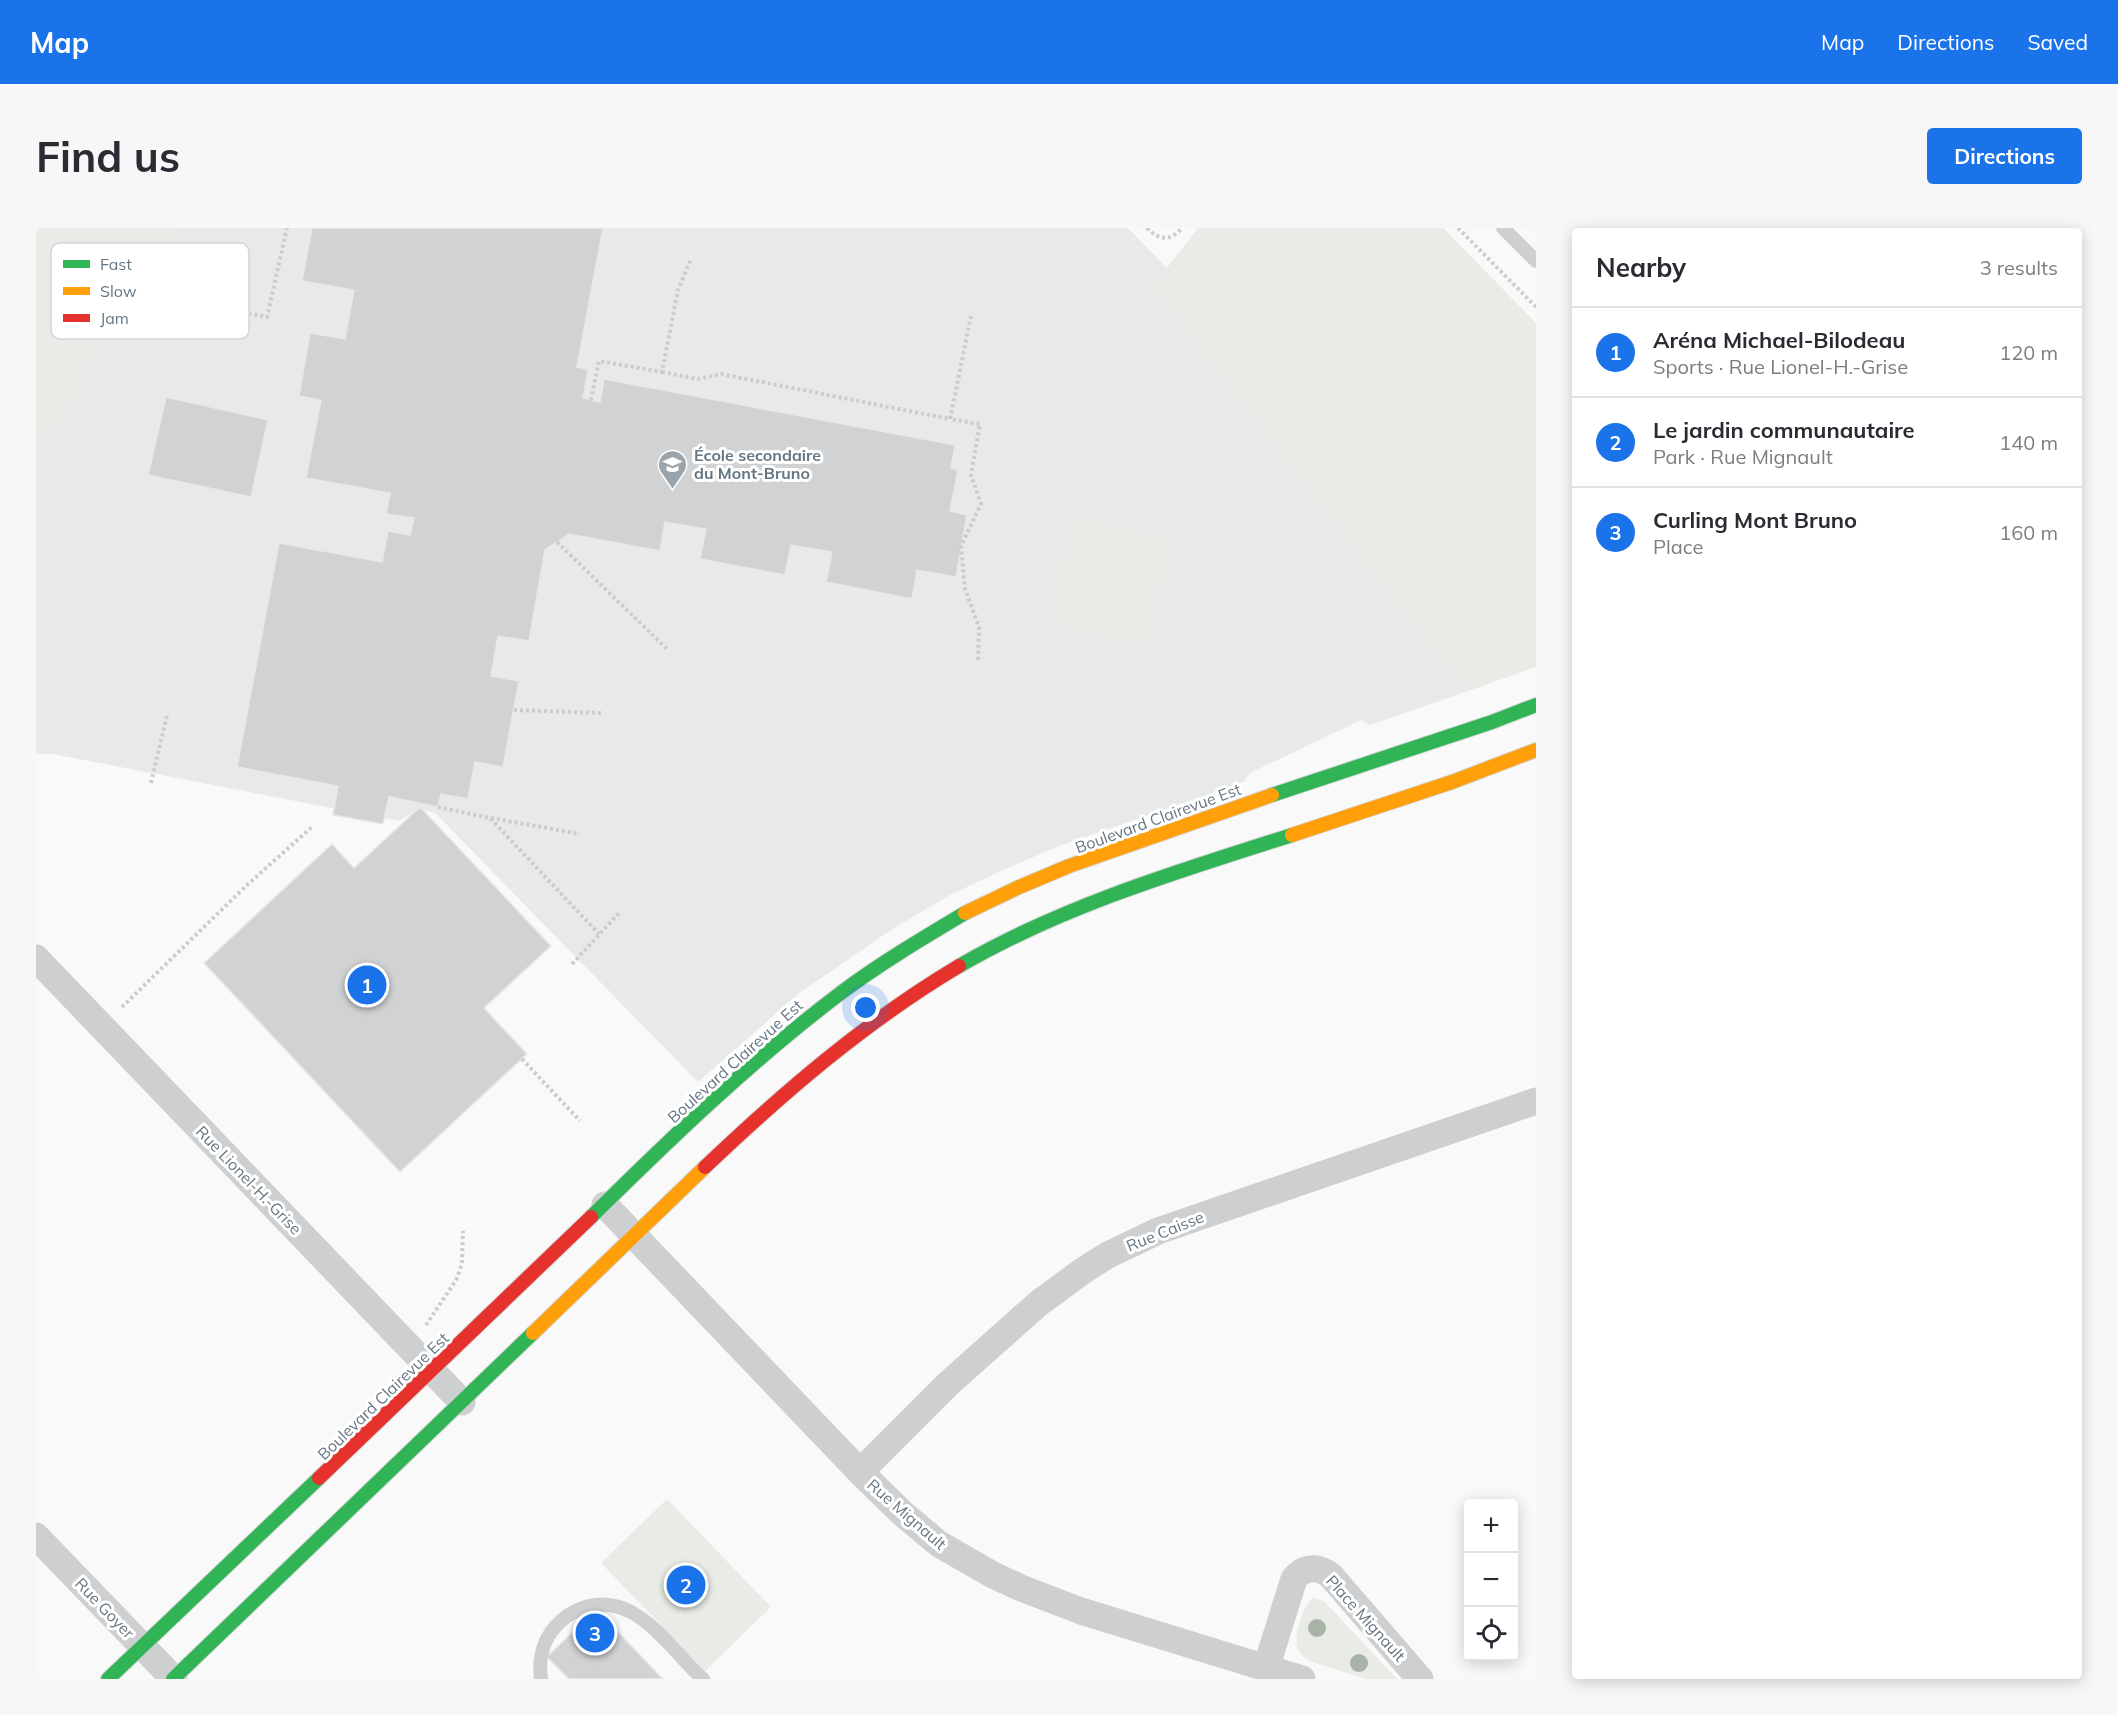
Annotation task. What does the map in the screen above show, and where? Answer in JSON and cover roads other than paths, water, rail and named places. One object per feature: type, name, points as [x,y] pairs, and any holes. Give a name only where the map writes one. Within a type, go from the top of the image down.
[{"type":"street","name":"Boulevard Clairevue Est","points":[[108,1679],[433,1371],[744,1071],[799,1024],[855,982],[916,941],[970,910],[1032,882],[1128,845],[1536,705]]},
{"type":"street","points":[[174,1679],[760,1115],[833,1052],[910,995],[997,946],[1052,919],[1097,901],[1465,777],[1536,750]]},
{"type":"street","name":"Rue Lionel-H.-Grise","points":[[36,958],[462,1402]]},
{"type":"street","name":"Rue Caisse","points":[[860,1472],[948,1384],[1017,1321],[1061,1286],[1108,1256],[1158,1231],[1536,1101]]},
{"type":"street","name":"Rue Mignault","points":[[605,1205],[860,1472],[939,1544],[993,1575],[1081,1611],[1302,1679]]},
{"type":"street","name":"Rue Goyer","points":[[36,1536],[174,1679]]},
{"type":"street","name":"Place Mignault","points":[[1266,1668],[1294,1579],[1303,1571],[1315,1569],[1330,1576],[1420,1679]]},
{"type":"lane","points":[[1503,228],[1536,261]]},
{"type":"lane","points":[[541,1679],[542,1651],[545,1641],[556,1625],[573,1612],[602,1604],[621,1607],[640,1617],[703,1679]]},
{"type":"place","name":"École secondaire du Mont-Bruno","points":[[673,490]]},
{"type":"place","name":"Aréna Michael-Bilodeau","points":[[367,985]]},
{"type":"place","name":"Le jardin communautaire","points":[[686,1585]]},
{"type":"place","name":"Curling Mont Bruno","points":[[595,1633]]}]
